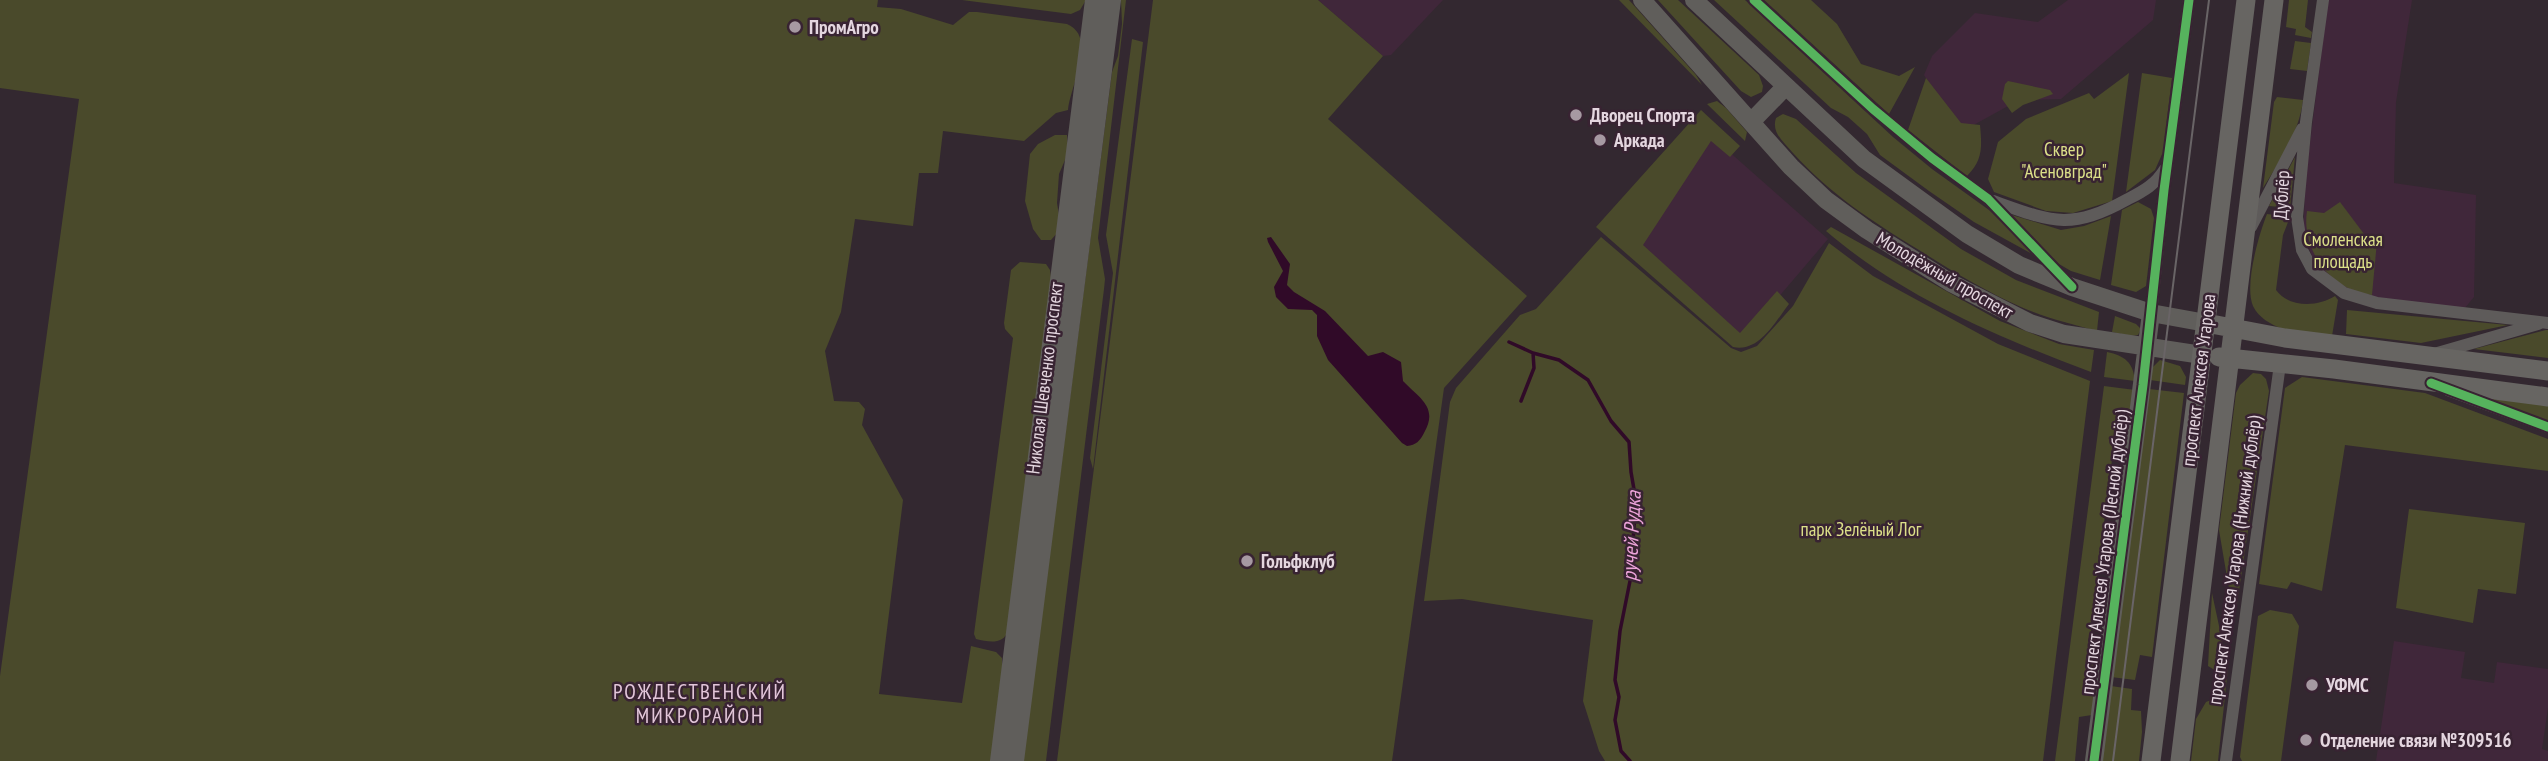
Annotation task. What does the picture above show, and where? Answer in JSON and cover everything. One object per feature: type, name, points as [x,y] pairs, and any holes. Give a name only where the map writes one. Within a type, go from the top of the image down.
[{"type":"main road","name":"Николая Шевченко проспект","points":[[1015,761],[1070,259],[1094,0]]},
{"type":"main road","name":"Николая Шевченко проспект","points":[[999,761],[1070,259],[1112,0]]},
{"type":"main road","name":"Молодёжный проспект","points":[[1642,0],[1791,167],[1826,200],[1867,230],[1951,283],[2030,323],[2064,334],[2146,347],[2548,397]]},
{"type":"main road","points":[[1694,0],[1864,159],[1938,215],[2019,265],[2072,287],[2151,313],[2285,338],[2548,371]]},
{"type":"main road","name":"проспект Алексея Угарова","points":[[2151,761],[2246,0]]},
{"type":"main road","name":"проспект Алексея Угарова","points":[[2180,761],[2274,0]]},
{"type":"main road","points":[[1752,121],[1785,87]]},
{"type":"main road","name":"проспект Алексея Угарова (Лесной дублёр)","points":[[2094,761],[2151,313]]},
{"type":"main road","points":[[2280,364],[2285,338]]},
{"type":"street","points":[[1754,0],[1873,109],[1932,158],[1988,199],[2072,287]]},
{"type":"street","points":[[2151,313],[2189,0]]},
{"type":"street","name":"Дублёр","points":[[2323,0],[2306,122],[2297,217],[2302,250],[2312,269],[2327,283],[2344,293],[2376,303],[2547,323]]},
{"type":"street","points":[[2243,243],[2306,122]]},
{"type":"street","points":[[1988,199],[2043,217],[2074,221],[2105,212],[2150,187],[2167,165]]},
{"type":"street","points":[[2426,356],[2547,323]]},
{"type":"street","name":"проспект Алексея Угарова (Нижний дублёр)","points":[[2226,761],[2280,364]]},
{"type":"street","points":[[2431,383],[2548,427]]},
{"type":"shaded area","points":[[1318,0],[1443,0],[1391,55],[1383,56]]},
{"type":"shaded area","points":[[2068,0],[2156,0],[2153,20],[2061,99],[2019,100],[1959,133],[1924,75],[1932,56],[1975,13],[2038,22]]},
{"type":"shaded area","points":[[2328,0],[2412,0],[2396,102],[2394,183],[2476,195],[2474,297],[2464,309],[2369,299],[2340,287],[2317,267],[2303,235],[2306,175]]},
{"type":"shaded area","points":[[1709,134],[1828,239],[1742,340],[1638,246]]},
{"type":"shaded area","points":[[1271,237],[1290,264],[1287,285],[1294,292],[1325,311],[1368,356],[1383,352],[1401,362],[1403,381],[1421,398],[1429,416],[1422,436],[1413,445],[1402,443],[1328,360],[1317,336],[1317,315],[1312,310],[1288,309],[1276,297],[1274,287],[1283,271],[1268,242],[1267,238]]},
{"type":"shaded area","points":[[2394,641],[2465,652],[2461,678],[2494,683],[2497,662],[2548,669],[2548,708],[2542,749],[2548,751],[2548,761],[2376,761]]},
{"type":"green space","points":[[0,0],[878,0],[877,7],[901,9],[953,25],[969,12],[977,12],[1067,24],[1076,30],[1081,40],[1080,63],[1068,110],[1056,113],[1024,141],[943,131],[938,173],[919,173],[913,226],[855,219],[841,312],[825,351],[834,401],[859,402],[865,409],[862,425],[903,500],[879,694],[962,703],[971,646],[996,652],[1002,658],[1002,670],[991,761],[0,761],[0,676],[79,99],[0,88]]},
{"type":"green space","points":[[962,0],[1086,0],[1080,10],[1071,14]]},
{"type":"green space","points":[[1121,0],[1126,0],[1098,238],[1105,279],[1046,761],[1023,761],[1112,72],[1118,56],[1122,24]]},
{"type":"green space","points":[[1153,0],[1318,0],[1383,56],[1328,119],[1527,296],[1444,388],[1392,761],[1057,761]]},
{"type":"green space","points":[[1619,0],[1629,0],[1702,85]]},
{"type":"green space","points":[[1658,0],[1678,0],[1759,75],[1762,92],[1751,97],[1741,91]]},
{"type":"green space","points":[[1714,0],[1745,0],[1893,137],[1989,210],[2036,256],[1974,222],[1880,155],[1867,134],[1848,117],[1831,108]]},
{"type":"green space","points":[[1764,0],[1811,0],[1837,24],[1861,64],[1899,76],[1915,67],[1889,114]]},
{"type":"green space","points":[[2289,0],[2308,0],[2305,27],[2312,32],[2311,38],[2295,35],[2296,29],[2286,27]]},
{"type":"green space","points":[[1132,39],[1143,42],[1093,469],[1090,458],[1113,273],[1106,235]]},
{"type":"green space","points":[[2295,41],[2311,43],[2307,71],[2290,69]]},
{"type":"green space","name":"Сквер \"Асеновград\"","points":[[2129,73],[2112,201],[2073,213],[2046,211],[1994,192],[1988,179],[1998,142],[2026,119],[2089,93],[2094,99]]},
{"type":"green space","points":[[2142,73],[2172,78],[2163,152],[2155,170],[2126,192]]},
{"type":"green space","points":[[1926,78],[1961,123],[1980,125],[1980,153],[1967,176],[1908,130]]},
{"type":"green space","points":[[2008,81],[2050,90],[2053,94],[2023,105],[2012,113],[2002,99]]},
{"type":"green space","points":[[2277,97],[2303,100],[2293,135],[2263,188],[2274,102]]},
{"type":"green space","points":[[1717,101],[1747,132],[1745,141],[1707,104]]},
{"type":"green space","points":[[1701,110],[1740,146],[1730,157],[1711,141],[1643,245],[1740,333],[1777,291],[1789,304],[1766,334],[1742,348],[1733,347],[1596,227]]},
{"type":"green space","points":[[1783,114],[1796,119],[1856,173],[1961,249],[2016,280],[2099,312],[2097,331],[2008,301],[1956,273],[1869,218],[1822,182],[1782,141],[1775,123],[1776,118]]},
{"type":"green space","points":[[1055,135],[1067,135],[1068,153],[1059,174],[1057,203],[1060,221],[1058,232],[1051,240],[1041,240],[1033,229],[1025,201],[1030,154],[1038,144]]},
{"type":"green space","points":[[2295,157],[2290,208],[2269,206]]},
{"type":"green space","points":[[2138,202],[2151,209],[2154,218],[2146,286],[2136,292],[2111,285],[2122,210]]},
{"type":"green space","name":"Смоленская площадь","points":[[2340,202],[2367,238],[2377,241],[2372,295],[2357,292],[2332,277],[2314,254],[2309,240],[2307,211],[2324,213]]},
{"type":"green space","points":[[2267,214],[2290,217],[2283,235],[2276,290],[2288,300],[2304,304],[2328,300],[2335,296],[2338,300],[2332,336],[2295,332],[2278,327],[2255,310],[2251,297],[2251,273]]},
{"type":"green space","points":[[2012,215],[2061,230],[2084,226],[2111,216],[2100,280],[2071,271],[2059,264]]},
{"type":"green space","points":[[1831,227],[2000,321],[2059,344],[2094,350],[2091,372],[1986,329],[1919,295],[1856,255],[1826,231]]},
{"type":"green space","name":"парк Зелёный Лог","points":[[1601,237],[1731,348],[1741,352],[1757,346],[1793,306],[1829,243],[1873,276],[1998,344],[2090,381],[2043,761],[1605,761],[1599,751],[1583,701],[1593,620],[1462,599],[1424,601],[1450,402],[1456,388],[1520,315],[1536,309]]},
{"type":"green space","points":[[1020,262],[1046,264],[1051,278],[1008,631],[1003,639],[991,641],[976,639],[974,634],[1013,338],[1005,329],[1004,323],[1011,270]]},
{"type":"green space","points":[[2347,310],[2508,325],[2421,343],[2346,334]]},
{"type":"green space","points":[[2115,316],[2136,324],[2141,329],[2138,335],[2112,332]]},
{"type":"green space","points":[[2548,330],[2548,358],[2474,349]]},
{"type":"green space","points":[[2107,352],[2127,361],[2135,381],[2104,377]]},
{"type":"green space","points":[[2160,360],[2180,366],[2186,377],[2185,385],[2150,380],[2152,368]]},
{"type":"green space","points":[[2253,373],[2261,374],[2266,379],[2269,391],[2237,604],[2231,601],[2219,530],[2236,393],[2240,385]]},
{"type":"green space","points":[[2302,377],[2425,393],[2548,439],[2548,471],[2345,445],[2322,591],[2291,582],[2287,589],[2259,584],[2285,388]]},
{"type":"green space","points":[[2104,386],[2135,390],[2128,447],[2113,452],[2094,602],[2106,607],[2105,614],[2093,617],[2089,643],[2100,649],[2092,715],[2079,717],[2075,761],[2055,761]]},
{"type":"green space","points":[[2149,389],[2184,393],[2152,657],[2140,655],[2135,680],[2111,677]]},
{"type":"green space","points":[[2476,397],[2548,405],[2548,422]]},
{"type":"green space","points":[[2409,509],[2525,523],[2516,594],[2478,589],[2473,623],[2396,608]]},
{"type":"green space","points":[[2212,593],[2228,668],[2218,761],[2191,761],[2196,719],[2206,702],[2216,698],[2218,672],[2208,666]]},
{"type":"green space","points":[[2270,610],[2292,614],[2299,626],[2281,761],[2242,761],[2240,757],[2258,616]]},
{"type":"green space","points":[[2111,686],[2132,689],[2131,710],[2141,711],[2139,761],[2101,761]]},
{"type":"waterway","name":"ручей Рудка","points":[[1509,342],[1533,353],[1559,360],[1588,380],[1611,421],[1629,442],[1636,501],[1630,581],[1620,631],[1615,680],[1619,697],[1615,720],[1621,751],[1630,761]]},
{"type":"waterway","name":"ручей Рудка","points":[[1521,401],[1534,368],[1533,353]]},
{"type":"tram line","points":[[2113,761],[2209,0]]},
{"type":"cycle path","points":[[1754,0],[1873,109],[1932,158],[1988,199],[2072,287]]},
{"type":"cycle path","points":[[2094,761],[2189,0]]},
{"type":"cycle path","points":[[2431,383],[2548,427]]},
{"type":"place","name":"ПромАгро","points":[[795,27]]},
{"type":"place","name":"Дворец Спорта","points":[[1576,115]]},
{"type":"place","name":"Аркада","points":[[1600,140]]},
{"type":"place","name":"Гольфклуб","points":[[1247,561]]},
{"type":"place","name":"УФМС","points":[[2312,685]]},
{"type":"place","name":"Отделение связи №309516","points":[[2306,740]]},
{"type":"district","name":"РОЖДЕСТВЕНСКИЙ МИКРОРАЙОН","points":[[700,703]]}]
